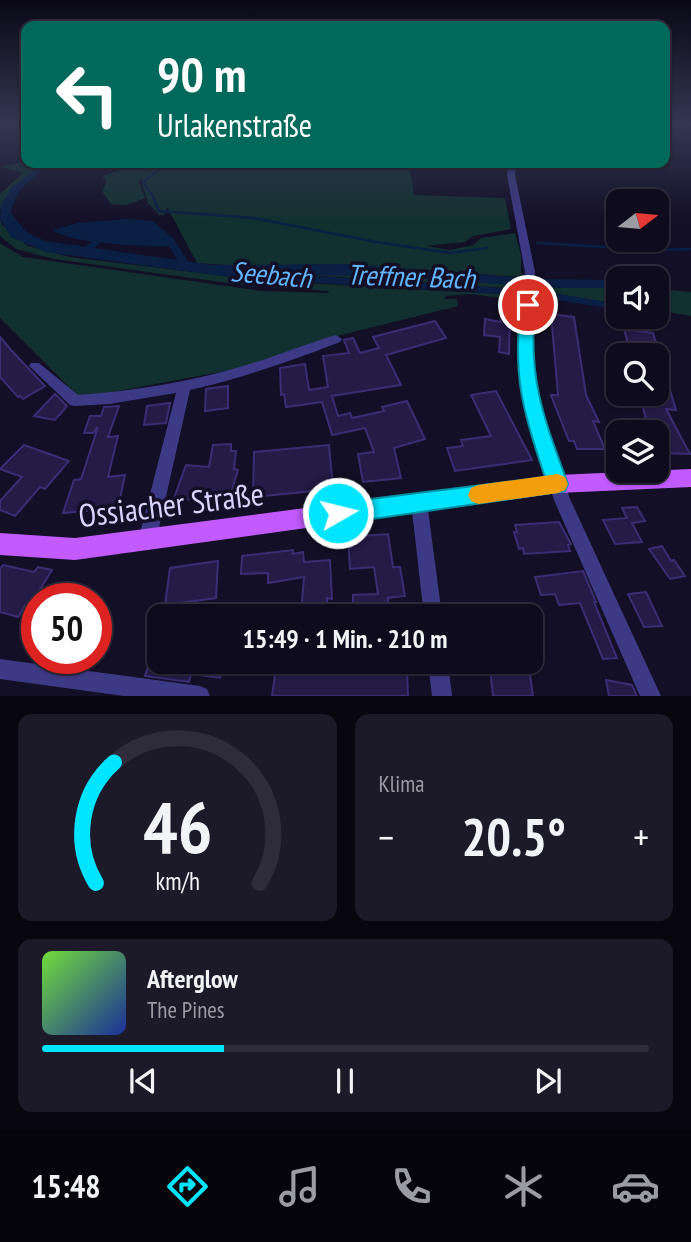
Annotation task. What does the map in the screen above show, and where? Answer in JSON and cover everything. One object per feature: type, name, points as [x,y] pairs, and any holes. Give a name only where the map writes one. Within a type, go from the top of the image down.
[{"type":"main road","name":"Ossiacher Straße","points":[[0,544],[75,549],[558,484],[691,478]]},
{"type":"street","points":[[512,168],[530,272],[524,343],[527,389],[534,417],[562,500],[651,696]]},
{"type":"street","points":[[35,366],[75,401],[124,398],[184,388],[281,361],[336,339]]},
{"type":"street","points":[[147,541],[184,388]]},
{"type":"street","points":[[419,502],[432,604]]},
{"type":"street","points":[[0,669],[200,696]]},
{"type":"street","points":[[439,674],[442,696]]},
{"type":"green space","points":[[21,162],[21,168],[39,168],[0,210],[0,194],[23,173],[1,167]]},
{"type":"green space","points":[[125,168],[410,168],[414,195],[505,198],[511,229],[473,236],[465,242],[426,246],[450,250],[473,245],[481,238],[515,233],[521,255],[521,277],[341,264],[242,266],[197,263],[167,207],[164,215],[159,215],[148,203],[141,181],[145,177],[139,181],[145,198],[126,205],[111,204],[102,191],[107,181],[102,176]]},
{"type":"green space","points":[[0,219],[2,225],[28,246],[70,257],[267,281],[519,295],[519,303],[511,299],[470,294],[446,296],[444,299],[457,299],[458,306],[341,335],[247,367],[80,398],[0,318],[0,243],[23,257],[261,291],[329,291],[249,286],[54,259],[16,249],[0,236]]},
{"type":"green space","points":[[279,273],[402,277],[520,285],[520,289]]},
{"type":"green space","points":[[534,286],[606,288],[606,302],[534,290]]},
{"type":"green space","points":[[669,290],[691,292],[691,316],[669,312]]},
{"type":"water","name":"Seebach","points":[[37,168],[46,168],[21,190],[11,213],[26,232],[45,241],[212,265],[341,264],[538,279],[606,280],[606,288],[555,288],[402,277],[285,274],[534,290],[606,302],[606,308],[534,296],[237,278],[46,252],[11,237],[0,219],[1,205],[11,188]]},
{"type":"water","points":[[125,219],[153,221],[176,241],[174,246],[129,245],[75,239],[53,230],[78,223]]},
{"type":"building","points":[[502,311],[510,312],[509,354],[499,352],[500,337],[484,335],[485,319],[501,322]]},
{"type":"building","points":[[551,314],[574,317],[586,395],[599,422],[593,421],[605,449],[577,449],[574,441],[569,441],[557,411],[551,395],[558,395]]},
{"type":"building","points":[[435,321],[446,338],[386,355],[401,385],[332,396],[338,416],[350,413],[352,418],[384,411],[382,407],[407,401],[425,439],[394,448],[401,478],[363,482],[358,454],[374,452],[365,428],[332,435],[322,402],[286,407],[284,394],[281,395],[280,368],[305,364],[309,390],[328,387],[323,356],[349,353],[344,340],[353,338],[360,353],[379,348],[373,337]]},
{"type":"building","points":[[624,329],[653,333],[656,343],[628,343]]},
{"type":"building","points":[[0,337],[45,386],[23,399],[18,397],[0,377]]},
{"type":"building","points":[[228,386],[228,408],[205,411],[206,389]]},
{"type":"building","points":[[669,387],[676,410],[666,409],[690,454],[669,453],[669,420],[646,420],[643,406],[669,406]]},
{"type":"building","points":[[496,391],[532,460],[455,471],[447,448],[463,446],[461,440],[491,436],[471,395]]},
{"type":"building","points":[[55,394],[67,406],[55,420],[34,416]]},
{"type":"building","points":[[170,403],[166,423],[144,425],[147,406]]},
{"type":"building","points":[[119,406],[108,437],[118,436],[108,477],[125,475],[118,508],[63,513],[74,480],[81,479],[98,427],[93,433],[84,433],[90,416],[101,416],[104,407]]},
{"type":"building","points":[[231,444],[231,451],[236,451],[234,469],[238,470],[228,503],[174,498],[186,465],[209,467],[213,445]]},
{"type":"building","points":[[24,445],[69,461],[45,489],[40,487],[15,516],[0,510],[0,501],[22,477],[0,469]]},
{"type":"building","points":[[329,445],[333,489],[253,497],[254,452]]},
{"type":"building","points":[[637,507],[645,521],[632,523],[642,542],[615,544],[603,520],[627,518],[622,508]]},
{"type":"building","points":[[559,522],[571,544],[568,545],[570,551],[524,554],[523,548],[519,549],[514,532],[517,532],[515,525]]},
{"type":"building","points":[[388,534],[393,567],[400,567],[405,596],[388,598],[388,604],[353,604],[353,595],[378,594],[374,567],[350,569],[348,537]]},
{"type":"building","points":[[662,546],[685,576],[670,579],[649,549]]},
{"type":"building","points":[[293,550],[293,554],[303,552],[304,562],[330,560],[332,599],[327,598],[327,604],[302,604],[304,577],[268,583],[268,573],[241,574],[242,556]]},
{"type":"building","points":[[218,561],[216,598],[165,604],[170,568]]},
{"type":"building","points":[[3,565],[34,572],[38,567],[52,570],[44,583],[21,583],[21,612],[18,617],[0,612],[0,569]]},
{"type":"building","points":[[583,571],[617,658],[603,659],[580,603],[559,605],[555,594],[541,595],[535,577]]},
{"type":"building","points":[[646,592],[662,626],[644,627],[628,594]]},
{"type":"building","points":[[147,670],[147,674],[191,674],[189,682],[145,676]]},
{"type":"building","points":[[191,674],[221,674],[220,678]]},
{"type":"building","points":[[275,674],[407,674],[408,696],[272,696]]},
{"type":"building","points":[[491,674],[530,674],[533,696],[493,696]]},
{"type":"building","points":[[606,680],[632,685],[637,696],[609,696]]},
{"type":"waterway","points":[[152,195],[143,182],[161,168]]},
{"type":"waterway","name":"Treffner Bach","points":[[152,194],[159,211],[254,218],[376,242],[450,253],[488,248]]},
{"type":"waterway","points":[[84,252],[97,241]]},
{"type":"waterway","points":[[537,243],[656,250],[691,249]]},
{"type":"waterway","points":[[174,246],[186,266]]},
{"type":"slow traffic","points":[[478,495],[558,484]]},
{"type":"route","points":[[338,513],[558,484],[527,389],[524,343],[528,305]]}]
